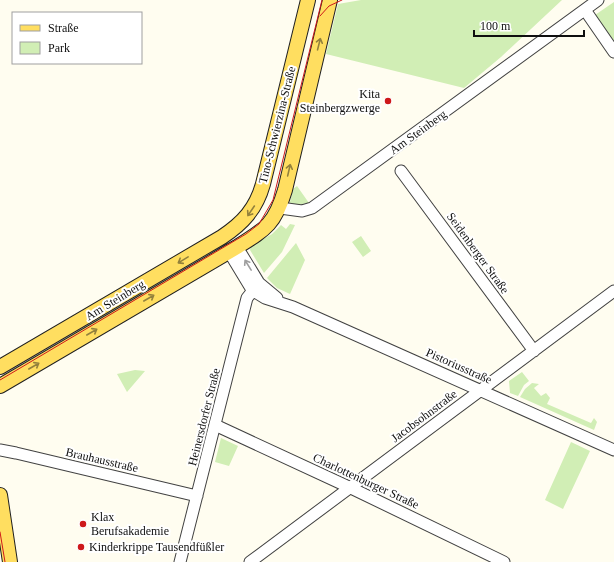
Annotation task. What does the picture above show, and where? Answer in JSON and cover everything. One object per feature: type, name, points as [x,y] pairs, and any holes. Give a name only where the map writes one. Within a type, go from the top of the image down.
[{"type":"main road","name":"Tino-Schwierzina-Straße","points":[[229,245],[258,199],[308,0]]},
{"type":"main road","name":"Tino-Schwierzina-Straße","points":[[280,208],[330,0]]},
{"type":"main road","name":"Am Steinberg","points":[[0,367],[229,245],[269,226],[280,208]]},
{"type":"main road","name":"Am Steinberg","points":[[0,386],[229,245]]},
{"type":"main road","points":[[0,495],[10,562]]},
{"type":"street","name":"Am Steinberg","points":[[280,208],[302,211],[312,208],[598,0]]},
{"type":"street","points":[[585,10],[614,52]]},
{"type":"street","name":"Seidenberger Straße","points":[[401,171],[534,351]]},
{"type":"street","name":"Pistoriusstraße","points":[[229,245],[255,287],[293,307],[614,450]]},
{"type":"street","name":"Heinersdorfer Straße","points":[[180,562],[247,298],[255,287]]},
{"type":"street","name":"Jacobsohnstraße","points":[[250,562],[614,291]]},
{"type":"street","name":"Charlottenburger Straße","points":[[215,425],[351,488],[504,562]]},
{"type":"street","name":"Brauhausstraße","points":[[0,450],[23,454],[197,496]]},
{"type":"green space","points":[[361,0],[562,0],[501,57],[464,88],[326,54],[338,4]]},
{"type":"green space","points":[[614,2],[614,41],[595,15]]},
{"type":"green space","points":[[297,186],[309,203],[289,206],[293,189]]},
{"type":"green space","points":[[290,224],[295,225],[282,252],[264,273],[250,250],[251,246],[272,234],[281,225],[286,229]]},
{"type":"green space","points":[[361,236],[371,251],[363,257],[352,242]]},
{"type":"green space","points":[[296,243],[305,260],[290,294],[277,288],[267,278]]},
{"type":"green space","points":[[135,370],[145,371],[127,392],[117,374]]},
{"type":"green space","points":[[522,372],[529,381],[524,385],[518,396],[510,393],[509,381]]},
{"type":"green space","points":[[532,383],[539,384],[534,388],[541,396],[546,393],[550,398],[547,404],[591,423],[594,418],[597,422],[594,430],[520,397],[525,389]]},
{"type":"green space","points":[[221,438],[238,446],[229,466],[215,462]]},
{"type":"green space","points":[[571,442],[590,451],[563,509],[545,500]]},
{"type":"tram line","points":[[0,380],[246,234],[259,224],[273,200],[322,0]]},
{"type":"tram line","points":[[320,16],[329,6],[342,0]]},
{"type":"tram line","points":[[0,532],[5,562]]},
{"type":"place","name":"Kita Steinbergzwerge","points":[[388,101]]},
{"type":"place","name":"Klax Berufsakademie","points":[[83,524]]},
{"type":"place","name":"Kinderkrippe Tausendfüßler","points":[[81,547]]}]
